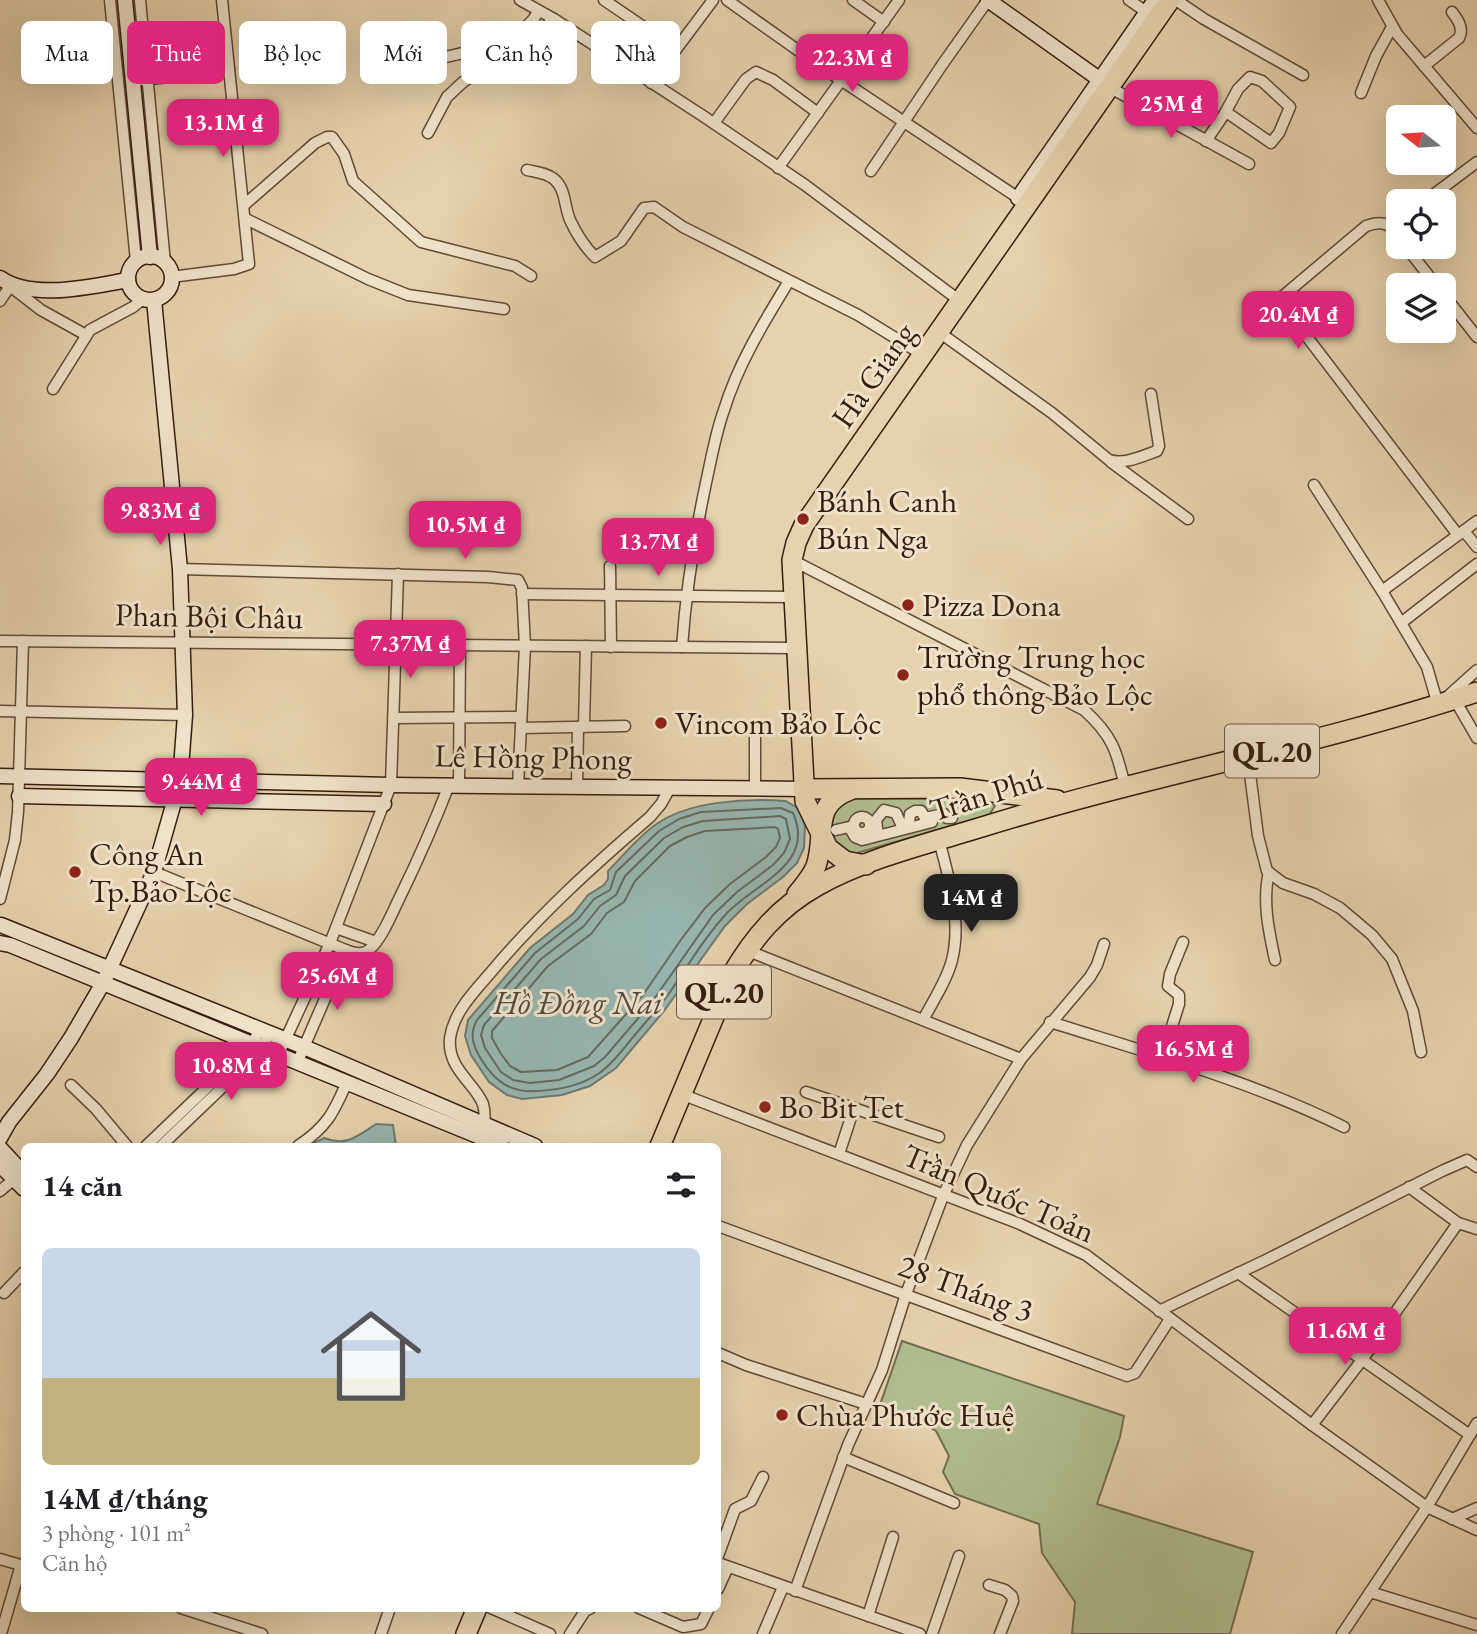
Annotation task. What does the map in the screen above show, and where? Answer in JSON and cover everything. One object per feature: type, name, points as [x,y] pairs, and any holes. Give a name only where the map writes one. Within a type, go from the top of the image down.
[{"type":"highway","name":"Hà Giang","points":[[868,858],[845,861],[835,856],[828,832],[805,801],[795,648],[792,560],[796,544],[804,525],[960,301],[1023,201],[1152,11],[1170,0]]},
{"type":"highway","name":"Trần Phú","points":[[661,1143],[731,976],[746,950],[772,919],[789,904],[819,885],[868,858],[939,840],[1065,801],[1248,758],[1477,692]]},
{"type":"highway","name":"Lê Hồng Phong","points":[[803,789],[960,789],[1065,801]]},
{"type":"highway","name":"QL.20","points":[[789,904],[806,884],[816,865],[828,832],[825,810],[832,801],[851,790]]},
{"type":"highway","points":[[992,792],[1001,804],[1001,810],[993,823]]},
{"type":"street","points":[[110,0],[127,60]]},
{"type":"street","points":[[125,0],[127,21]]},
{"type":"street","points":[[137,21],[139,0]]},
{"type":"street","points":[[171,277],[234,269],[249,264],[222,0]]},
{"type":"street","points":[[520,0],[591,43]]},
{"type":"street","points":[[604,0],[635,21]]},
{"type":"street","points":[[680,44],[713,0]]},
{"type":"street","points":[[727,0],[1023,201]]},
{"type":"street","points":[[853,0],[884,22]]},
{"type":"street","points":[[778,168],[899,0]]},
{"type":"street","points":[[871,171],[988,0],[1104,84],[1249,164]]},
{"type":"street","points":[[1129,0],[1152,11]]},
{"type":"street","points":[[1176,0],[1204,19],[1303,75]]},
{"type":"street","points":[[1378,0],[1392,27],[1477,128]]},
{"type":"street","points":[[447,57],[499,42],[534,22],[538,12]]},
{"type":"street","points":[[1424,66],[1459,38],[1460,24],[1452,12]]},
{"type":"street","points":[[428,133],[447,97],[463,82],[539,33],[554,19]]},
{"type":"street","points":[[1361,93],[1392,27]]},
{"type":"street","points":[[225,70],[229,69]]},
{"type":"street","points":[[714,123],[740,86],[756,72],[773,80],[818,113]]},
{"type":"street","points":[[1206,141],[1238,89],[1250,77],[1262,81],[1290,107],[1279,133],[1271,143],[1225,113]]},
{"type":"street","points":[[133,84],[143,259]]},
{"type":"street","points":[[53,389],[86,335],[100,323],[167,292],[171,277],[165,263],[134,84]]},
{"type":"street","points":[[653,84],[804,185],[960,301]]},
{"type":"street","points":[[244,205],[315,143],[327,137],[332,138],[344,154],[353,181],[421,242],[515,266],[531,276]]},
{"type":"street","points":[[1441,189],[1477,162]]},
{"type":"street","points":[[527,170],[555,179],[564,195],[569,218],[595,257],[621,242],[644,208],[650,206],[683,228],[858,315],[923,355]]},
{"type":"street","points":[[246,219],[398,292],[421,298],[504,309]]},
{"type":"street","points":[[1386,223],[1366,226],[1283,296],[1282,304],[1461,533],[1477,547]]},
{"type":"street","points":[[143,259],[165,263]]},
{"type":"street","points":[[143,259],[130,270],[128,280],[134,294],[148,299]]},
{"type":"street","points":[[1415,259],[1427,273]]},
{"type":"street","points":[[5,282],[55,291],[128,280]]},
{"type":"street","points":[[682,647],[685,594],[693,541],[723,411],[759,332],[789,281]]},
{"type":"street","points":[[0,301],[5,282]]},
{"type":"street","points":[[5,282],[41,310],[86,335]]},
{"type":"street","points":[[0,1138],[4,1123],[47,1074],[106,976],[153,872],[180,781],[185,715],[180,569],[148,299]]},
{"type":"street","points":[[1456,310],[1477,337]]},
{"type":"street","points":[[939,332],[1052,413],[1188,519]]},
{"type":"street","points":[[1109,460],[1117,462],[1135,459],[1157,451],[1159,446],[1151,394]]},
{"type":"street","points":[[1314,485],[1382,591],[1447,702],[1477,738]]},
{"type":"street","points":[[1382,591],[1477,520]]},
{"type":"street","points":[[792,560],[1084,710],[1103,727],[1118,757],[1125,787]]},
{"type":"street","points":[[1401,623],[1477,564]]},
{"type":"street","points":[[610,566],[611,646]]},
{"type":"street","points":[[180,569],[518,580],[522,594],[525,646],[518,786]]},
{"type":"street","points":[[283,1047],[330,943],[390,785],[398,574]]},
{"type":"street","points":[[522,594],[794,597]]},
{"type":"street","name":"Phan Bội Châu","points":[[0,641],[795,648]]},
{"type":"street","points":[[0,897],[15,840],[19,796],[23,641]]},
{"type":"street","points":[[153,872],[346,950],[358,954],[365,952],[376,942],[388,921],[454,785],[459,719],[460,645]]},
{"type":"street","points":[[578,728],[584,724],[586,646]]},
{"type":"street","points":[[1447,702],[1477,670]]},
{"type":"street","points":[[0,711],[185,715]]},
{"type":"street","points":[[394,718],[459,719],[578,728],[625,726]]},
{"type":"street","points":[[577,787],[578,728]]},
{"type":"street","points":[[704,729],[752,729],[755,733],[755,789]]},
{"type":"street","points":[[1248,758],[1258,836],[1267,871],[1283,883],[1314,894],[1340,908],[1372,935],[1392,959],[1413,1012],[1421,1052]]},
{"type":"street","name":"Lê Hồng Phong","points":[[0,776],[390,785],[803,789]]},
{"type":"street","points":[[484,1126],[485,1114],[481,1101],[451,1056],[453,1024],[460,1011],[547,910],[650,817],[670,788]]},
{"type":"street","points":[[19,796],[384,804]]},
{"type":"street","points":[[878,835],[873,824],[878,815],[888,809],[896,813],[901,824],[905,826],[909,823],[910,814],[915,811],[921,811],[925,818],[944,814],[947,818],[952,818]]},
{"type":"street","points":[[828,832],[849,827],[855,837],[866,838],[934,821],[937,815]]},
{"type":"street","points":[[866,838],[868,858]]},
{"type":"street","points":[[923,1020],[952,962],[955,940],[955,906],[939,840]]},
{"type":"street","points":[[1269,873],[1266,895],[1275,960]]},
{"type":"street","points":[[0,934],[0,925],[106,976],[283,1047],[298,1061],[347,1082],[391,1093],[527,1143]]},
{"type":"street","points":[[336,928],[376,942]]},
{"type":"street","points":[[1162,1058],[1179,1004],[1179,995],[1168,986],[1183,942]]},
{"type":"street","points":[[0,943],[106,976]]},
{"type":"street","points":[[795,1591],[843,1457],[882,1370],[906,1294],[943,1196],[967,1145],[1021,1059],[1090,977],[1104,944]]},
{"type":"street","points":[[298,1061],[346,950]]},
{"type":"street","points":[[746,950],[1021,1059]]},
{"type":"street","points":[[1050,1022],[1298,1104],[1344,1127]]},
{"type":"street","points":[[149,1143],[261,1038]]},
{"type":"street","points":[[164,1143],[261,1038]]},
{"type":"street","points":[[283,1047],[304,1046],[391,1093],[496,1143]]},
{"type":"street","points":[[303,1143],[318,1133],[335,1109],[347,1082]]},
{"type":"street","points":[[71,1085],[96,1109],[124,1143]]},
{"type":"street","points":[[806,1092],[939,1137]]},
{"type":"street","name":"Trần Quốc Toản","points":[[681,1094],[1020,1224],[1086,1255],[1312,1425],[1427,1507],[1477,1531]]},
{"type":"street","points":[[839,1154],[854,1108]]},
{"type":"street","points":[[0,1148],[21,1181]]},
{"type":"street","points":[[1159,1311],[1466,1160],[1477,1167]]},
{"type":"street","points":[[0,1165],[21,1181]]},
{"type":"street","points":[[0,1191],[21,1181]]},
{"type":"street","points":[[1409,1187],[1458,1223],[1477,1229]]},
{"type":"street","points":[[1312,1425],[1362,1360],[1458,1223]]},
{"type":"street","name":"28 Tháng 3","points":[[721,1227],[1127,1376],[1135,1373],[1170,1319]]},
{"type":"street","points":[[1238,1273],[1470,1435]]},
{"type":"street","points":[[4,1293],[21,1275]]},
{"type":"street","points":[[721,1354],[866,1404]]},
{"type":"street","points":[[1342,1634],[1427,1507],[1477,1423]]},
{"type":"street","points":[[843,1457],[954,1503]]},
{"type":"street","points":[[721,1548],[736,1508],[751,1502],[763,1477]]},
{"type":"street","points":[[1452,1519],[1477,1508]]},
{"type":"street","points":[[868,1616],[892,1537]]},
{"type":"street","points":[[932,1634],[959,1556]]},
{"type":"street","points":[[0,1559],[21,1564]]},
{"type":"street","points":[[723,1565],[915,1633]]},
{"type":"street","points":[[1,1634],[21,1571]]},
{"type":"street","points":[[989,1585],[1012,1596],[1013,1601],[1000,1634]]},
{"type":"street","points":[[763,1634],[783,1587]]},
{"type":"street","points":[[1370,1592],[1477,1625]]},
{"type":"street","points":[[193,1612],[262,1634]]},
{"type":"street","points":[[381,1634],[389,1612]]},
{"type":"street","points":[[500,1612],[550,1634]]},
{"type":"street","points":[[570,1634],[584,1612]]},
{"type":"street","points":[[649,1612],[686,1627],[701,1624],[707,1612]]},
{"type":"green space","points":[[853,798],[981,799],[989,800],[995,806],[989,815],[850,855],[839,850],[831,824],[834,808]]},
{"type":"green space","points":[[902,1341],[1124,1416],[1120,1437],[1097,1504],[1253,1552],[1230,1634],[1072,1634],[1075,1602],[1042,1553],[1039,1524],[955,1494],[943,1472],[949,1456],[936,1431],[913,1418],[880,1405]]},
{"type":"water","name":"Hồ Đồng Nai","points":[[753,800],[786,801],[799,809],[805,826],[804,848],[797,863],[725,926],[664,1011],[616,1068],[590,1086],[562,1095],[522,1099],[507,1095],[489,1082],[471,1055],[465,1036],[468,1020],[530,948],[573,914],[588,895],[604,885],[608,879],[608,871],[642,836],[668,817],[700,806]]},
{"type":"water","points":[[376,1124],[393,1125],[396,1143],[314,1143],[324,1138],[345,1141]]},
{"type":"place","name":"Bánh Canh Bún Nga","points":[[803,519]]},
{"type":"place","name":"Pizza Dona","points":[[908,605]]},
{"type":"place","name":"Trường Trung học phổ thông Bảo Lộc","points":[[903,675]]},
{"type":"place","name":"Vincom Bảo Lộc","points":[[661,723]]},
{"type":"place","name":"Công An Tp.Bảo Lộc","points":[[75,872]]},
{"type":"place","name":"Bo Bit Tet","points":[[765,1107]]},
{"type":"place","name":"Chùa Phước Huệ","points":[[782,1415]]}]
